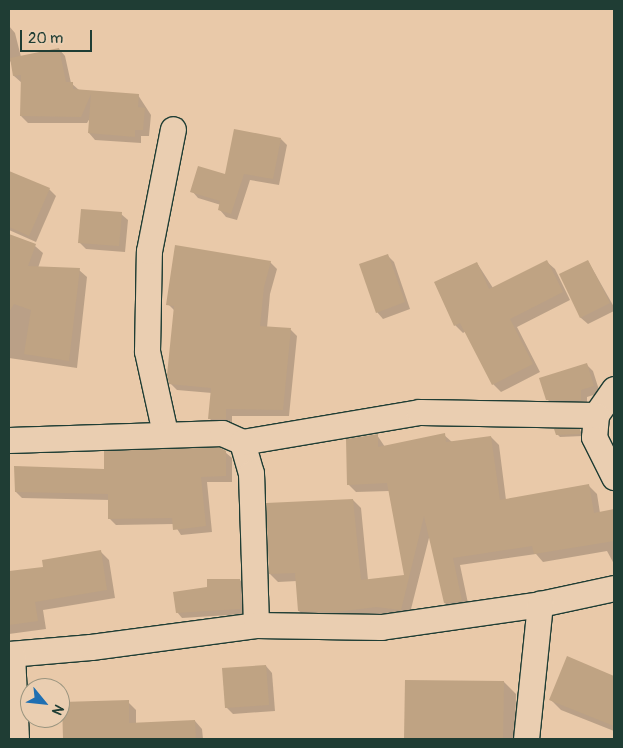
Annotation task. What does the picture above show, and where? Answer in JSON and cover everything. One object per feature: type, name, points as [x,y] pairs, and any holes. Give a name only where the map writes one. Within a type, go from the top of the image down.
[{"type":"street","points":[[165,433],[147,351],[149,251],[173,129]]},
{"type":"street","points":[[614,389],[596,415],[594,437],[614,477]]},
{"type":"street","points":[[9,440],[165,433],[222,434],[242,442],[419,412],[596,415]]},
{"type":"street","points":[[242,442],[251,473],[256,625]]},
{"type":"street","points":[[16,739],[10,654],[256,625],[381,627],[540,604],[614,588]]},
{"type":"street","points":[[526,739],[540,604]]},
{"type":"building","points":[[59,48],[66,82],[73,82],[73,89],[139,94],[138,107],[145,108],[143,130],[135,130],[135,137],[88,133],[91,94],[81,117],[20,116],[21,75],[13,76],[10,58]]},
{"type":"building","points":[[234,129],[281,138],[273,179],[244,174],[231,214],[218,210],[220,201],[190,192],[198,166],[225,174]]},
{"type":"building","points":[[9,171],[50,188],[29,236],[9,227]]},
{"type":"building","points":[[81,209],[122,212],[119,246],[78,243]]},
{"type":"building","points":[[9,234],[36,244],[28,266],[80,268],[69,361],[24,354],[31,310],[14,304],[9,312]]},
{"type":"building","points":[[175,245],[271,261],[264,287],[260,326],[291,328],[283,410],[226,409],[226,419],[208,419],[211,388],[169,384],[167,375],[174,306],[166,305]]},
{"type":"building","points":[[388,254],[405,302],[376,313],[359,264]]},
{"type":"building","points":[[547,260],[563,292],[510,319],[533,364],[492,385],[460,323],[454,326],[434,282],[477,262],[489,289]]},
{"type":"building","points":[[588,260],[610,303],[580,318],[559,274]]},
{"type":"building","points":[[587,363],[594,386],[581,390],[581,400],[546,400],[539,378]]},
{"type":"building","points":[[554,429],[580,429],[580,434],[556,435]]},
{"type":"building","points":[[445,433],[446,442],[491,436],[500,500],[589,484],[594,513],[614,509],[614,541],[534,554],[532,546],[453,558],[462,601],[444,603],[424,516],[401,610],[376,607],[336,612],[298,611],[295,573],[269,574],[266,503],[353,499],[361,580],[404,575],[387,483],[347,485],[346,439],[378,434],[378,447]]},
{"type":"building","points":[[219,447],[226,451],[226,476],[201,477],[206,526],[173,530],[172,518],[108,519],[108,494],[15,492],[14,466],[104,469],[104,451]]},
{"type":"building","points":[[101,550],[107,590],[35,602],[38,621],[9,625],[9,571],[43,567],[42,560]]},
{"type":"building","points":[[207,579],[240,579],[240,609],[176,613],[173,592],[207,587]]},
{"type":"building","points":[[567,656],[614,676],[614,726],[549,700]]},
{"type":"building","points":[[266,665],[269,705],[225,708],[222,668]]},
{"type":"building","points":[[405,680],[504,681],[503,739],[404,739]]},
{"type":"building","points":[[129,700],[129,723],[195,720],[196,739],[63,739],[63,728],[70,728],[70,702]]}]
